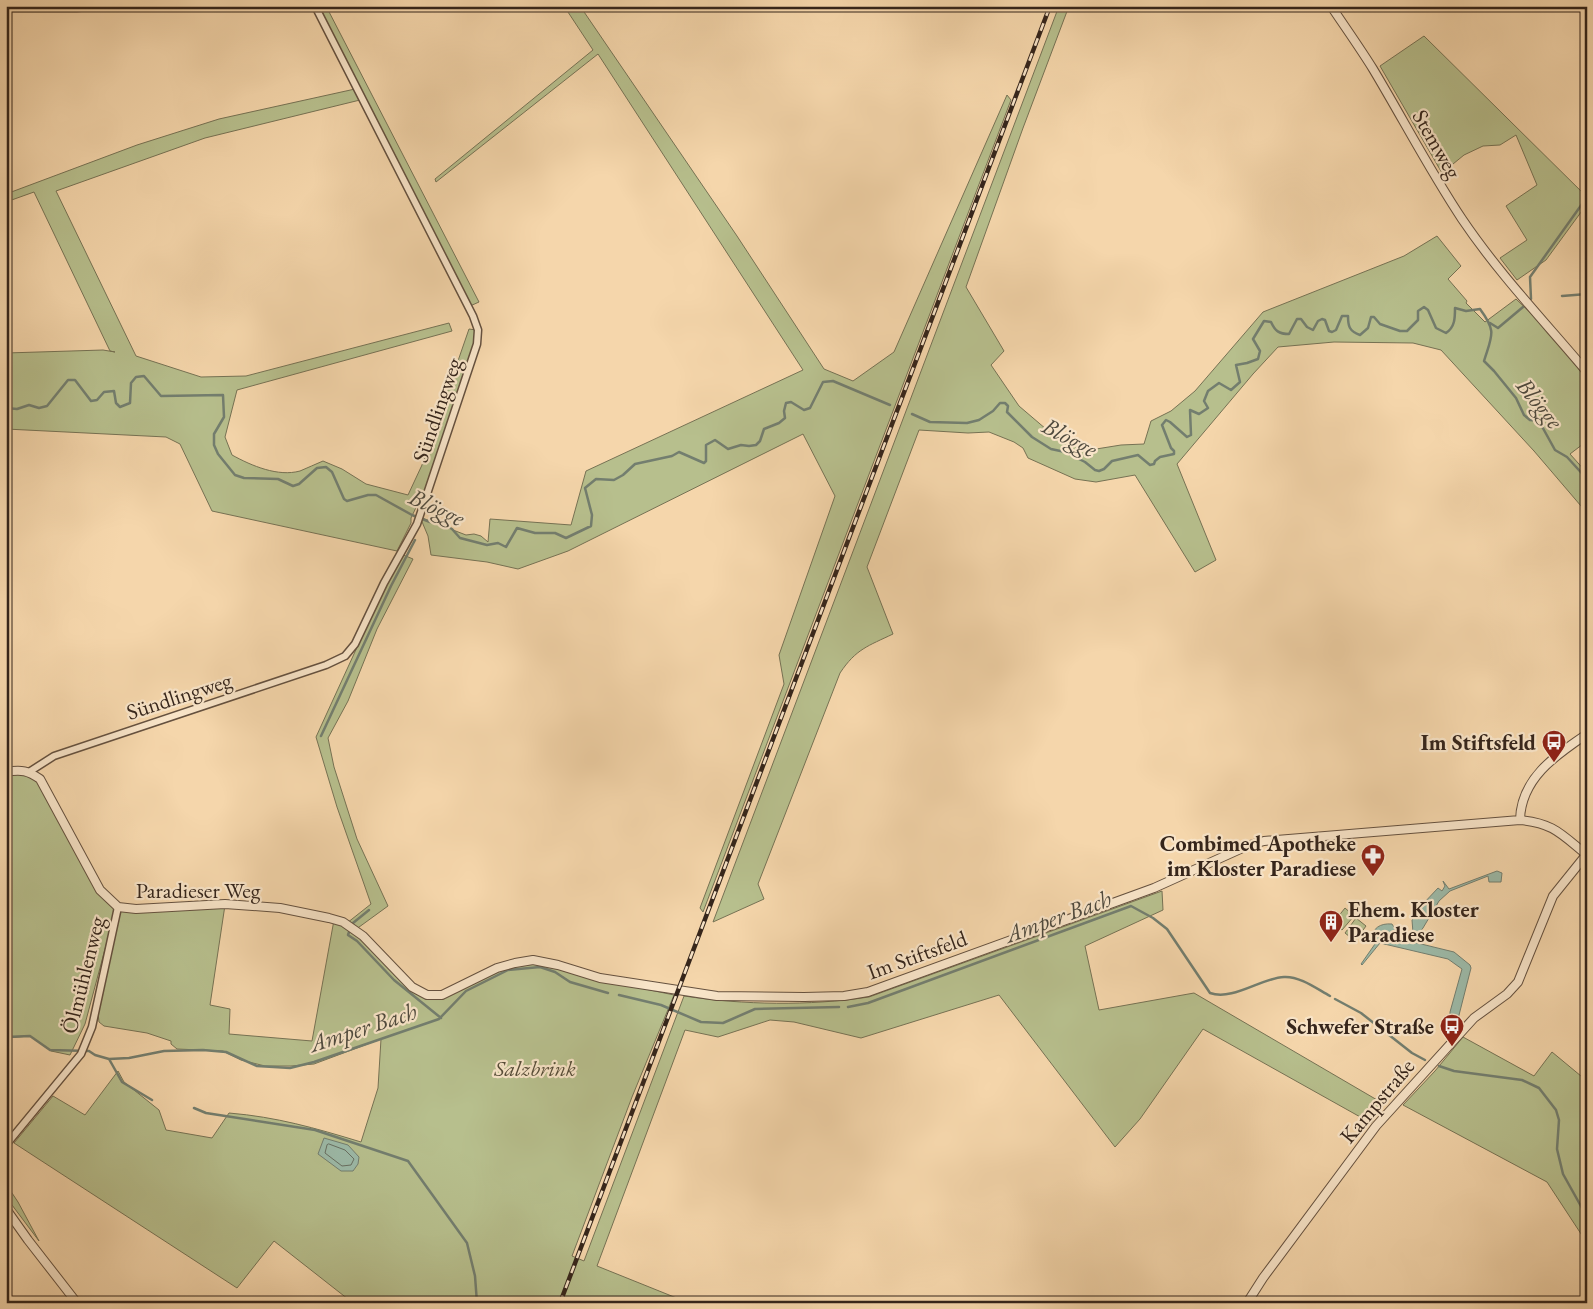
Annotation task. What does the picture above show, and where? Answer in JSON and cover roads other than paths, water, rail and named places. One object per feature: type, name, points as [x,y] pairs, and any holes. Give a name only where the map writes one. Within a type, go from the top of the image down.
[{"type":"street","points":[[6,8],[76,8],[98,6]]},
{"type":"street","name":"Sündlingweg","points":[[29,772],[54,756],[326,665],[345,656],[356,644],[384,583],[417,524],[422,511],[477,344],[478,330],[474,316],[315,6]]},
{"type":"street","name":"Stemweg","points":[[1331,6],[1372,67],[1442,189],[1463,221],[1520,295],[1587,372]]},
{"type":"street","points":[[1587,734],[1549,762],[1536,776],[1524,798],[1520,820],[1535,821],[1552,827],[1587,855]]},
{"type":"street","points":[[6,772],[16,770],[29,772]]},
{"type":"street","name":"Paradieser Weg","points":[[29,772],[40,779],[100,890],[118,907],[136,909],[225,904],[280,908],[343,922]]},
{"type":"street","name":"Im Stiftsfeld","points":[[343,922],[363,936],[412,987],[427,996],[442,995],[497,968],[515,962],[533,960],[558,965],[600,978],[717,996],[758,998],[844,996],[868,992],[1154,888],[1247,846],[1264,841],[1520,820]]},
{"type":"street","name":"Kampstraße","points":[[1247,1303],[1262,1278],[1376,1126],[1474,1018],[1491,1004],[1508,994],[1518,982],[1553,896],[1587,855]]},
{"type":"street","name":"Ölmühlenweg","points":[[6,1145],[81,1054],[92,1027],[118,907]]},
{"type":"street","points":[[6,1209],[78,1303]]},
{"type":"water","points":[[1497,871],[1502,873],[1501,882],[1489,882],[1488,876],[1450,891],[1439,901],[1413,942],[1454,952],[1470,965],[1471,968],[1458,1019],[1453,1026],[1450,1026],[1450,1012],[1462,969],[1448,959],[1380,943],[1361,964],[1375,944],[1371,941],[1377,927],[1384,924],[1392,924],[1401,939],[1408,939],[1413,933],[1412,920],[1422,905],[1438,888],[1442,891],[1445,886],[1443,881],[1449,889]]},
{"type":"water","points":[[324,1138],[348,1145],[359,1157],[358,1164],[353,1171],[341,1171],[318,1154]]},
{"type":"waterway","points":[[1531,299],[1530,277],[1587,197]]},
{"type":"waterway","points":[[1562,296],[1587,294]]},
{"type":"waterway","name":"Blögge","points":[[912,414],[930,422],[967,423],[979,420],[993,411],[1000,403],[1005,403],[1008,406],[1007,412],[1032,437],[1051,449],[1065,452],[1085,462],[1095,470],[1104,469],[1112,461],[1138,455],[1150,465],[1154,464],[1160,457],[1174,454],[1162,425],[1166,420],[1187,437],[1191,435],[1190,410],[1199,414],[1208,408],[1204,401],[1208,391],[1219,383],[1231,390],[1240,382],[1236,365],[1258,359],[1260,351],[1253,339],[1264,321],[1271,322],[1280,333],[1289,334],[1297,319],[1301,319],[1307,327],[1313,330],[1318,321],[1322,319],[1325,320],[1329,331],[1332,332],[1336,330],[1342,316],[1348,316],[1350,328],[1353,332],[1360,335],[1368,328],[1371,317],[1374,317],[1380,324],[1400,331],[1407,331],[1418,320],[1418,311],[1424,307],[1428,310],[1436,328],[1446,333],[1453,325],[1455,308],[1466,311],[1480,309],[1491,329],[1491,339],[1484,361],[1516,398],[1524,415],[1530,420],[1539,421],[1555,450],[1567,457],[1587,479]]},
{"type":"waterway","points":[[1490,323],[1498,328],[1523,307]]},
{"type":"waterway","name":"Blögge","points":[[6,408],[17,409],[29,405],[39,408],[47,406],[68,380],[75,380],[91,401],[97,400],[104,392],[114,391],[116,403],[120,407],[130,403],[131,383],[136,377],[144,376],[161,396],[223,395],[224,417],[214,434],[214,445],[218,454],[235,475],[244,478],[278,479],[293,486],[299,484],[317,468],[326,467],[332,472],[344,499],[347,501],[368,495],[376,495],[412,515],[430,522],[441,523],[452,529],[460,538],[487,545],[498,543],[506,547],[517,528],[535,533],[555,533],[566,538],[591,526],[592,515],[585,488],[596,479],[614,480],[635,464],[672,456],[679,452],[704,463],[706,461],[706,445],[715,440],[728,449],[741,445],[756,445],[760,441],[764,429],[779,423],[785,418],[786,403],[791,402],[804,410],[810,408],[823,382],[833,381],[890,405]]},
{"type":"waterway","points":[[321,736],[391,586],[415,540]]},
{"type":"waterway","name":"Amper Bach","points":[[848,1007],[868,1003],[1131,906],[1153,918],[1167,929],[1210,993],[1228,994],[1275,978],[1290,977],[1302,981],[1330,996]]},
{"type":"waterway","points":[[353,923],[369,910]]},
{"type":"waterway","points":[[349,932],[348,935],[357,941],[394,980],[441,1018]]},
{"type":"waterway","name":"Amper Bach","points":[[109,1059],[129,1058],[164,1051],[203,1050],[226,1052],[257,1066],[290,1068],[314,1062],[439,1019],[466,991],[508,970],[540,967],[555,972],[570,982],[608,993]]},
{"type":"waterway","name":"Amper Bach","points":[[619,995],[661,1005],[701,1022],[723,1023],[755,1009],[839,1007]]},
{"type":"waterway","name":"Amper Bach","points":[[1335,999],[1361,1013],[1412,1053],[1425,1060]]},
{"type":"waterway","points":[[6,1037],[30,1036],[50,1050],[89,1051],[109,1059],[122,1082],[152,1100]]},
{"type":"waterway","name":"Amper Bach","points":[[1439,1066],[1454,1071],[1522,1080],[1539,1088],[1556,1110],[1559,1120],[1557,1149],[1563,1174],[1587,1217]]},
{"type":"waterway","points":[[194,1108],[206,1113],[315,1130],[408,1161],[467,1243],[475,1276],[477,1303]]},
{"type":"railway","points":[[560,1303],[1050,6]]},
{"type":"place","name":"Im Stiftsfeld","points":[[1554,763]]},
{"type":"place","name":"Combimed Apotheke im Kloster Paradiese","points":[[1373,877]]},
{"type":"place","name":"Ehem. Kloster Paradiese","points":[[1331,943]]},
{"type":"place","name":"Schwefer Straße","points":[[1452,1047]]},
{"type":"park label","name":"Salzbrink","points":[[535,1068]]}]
